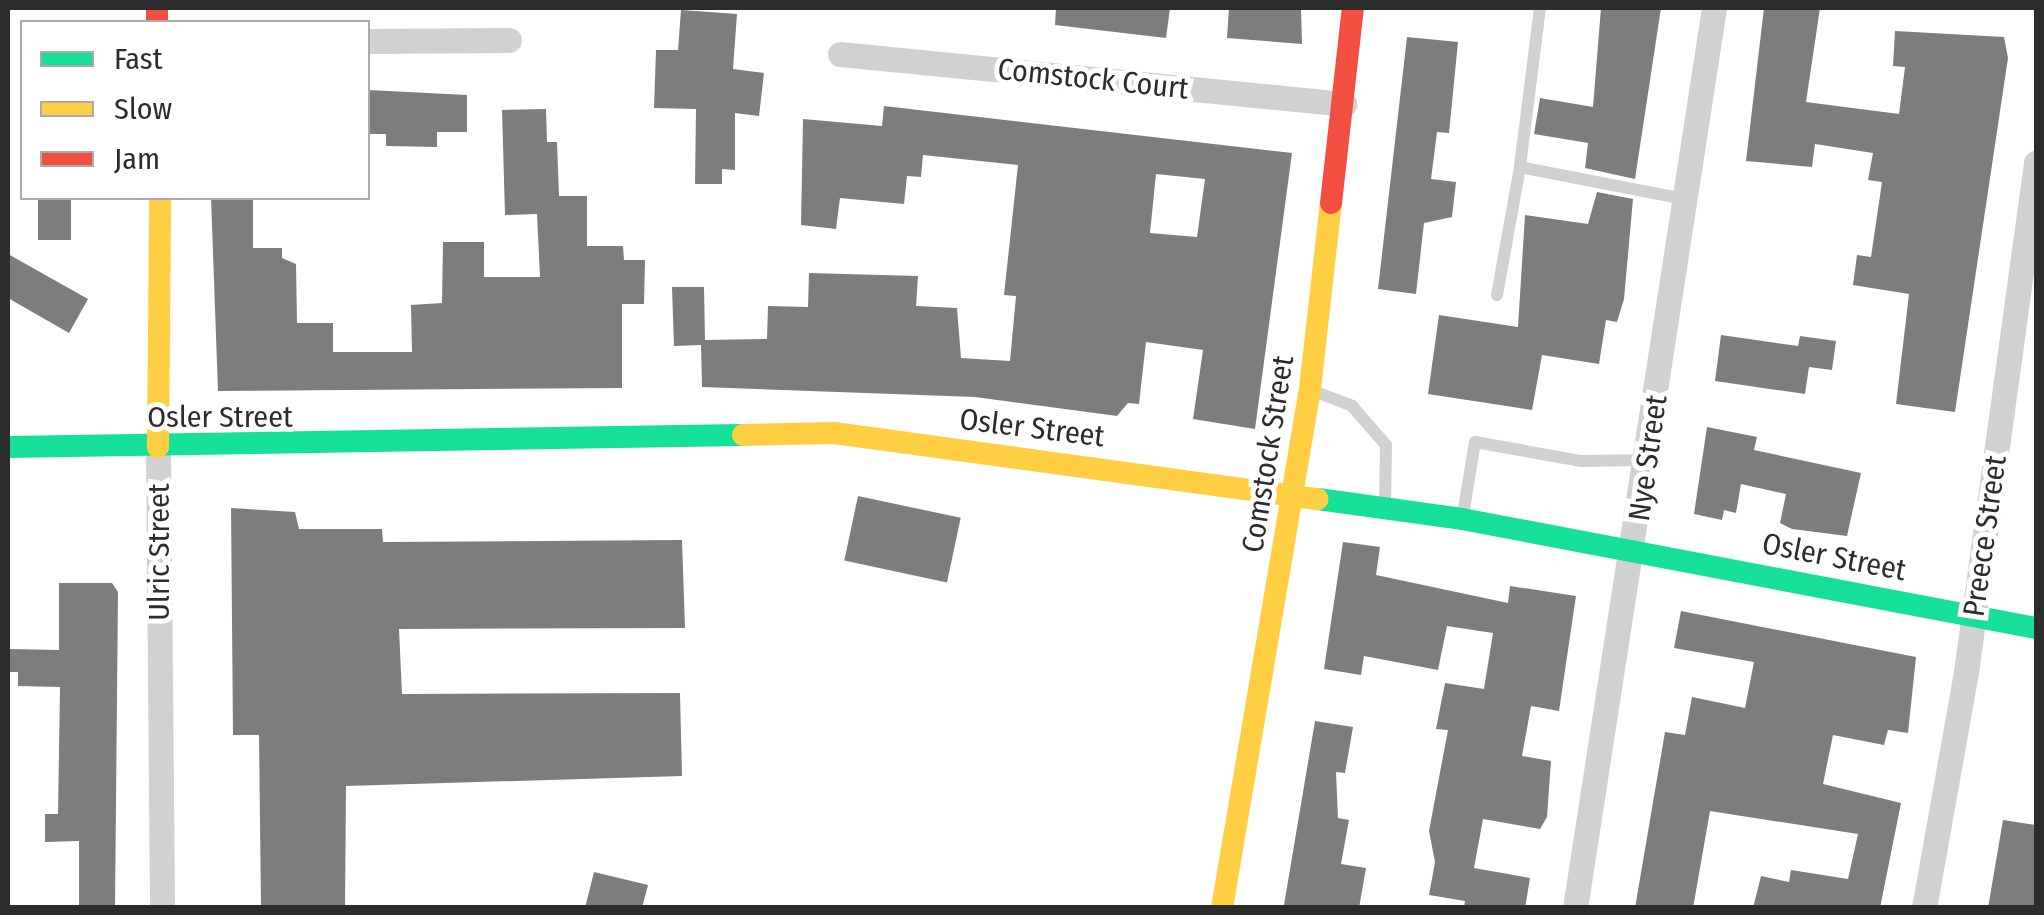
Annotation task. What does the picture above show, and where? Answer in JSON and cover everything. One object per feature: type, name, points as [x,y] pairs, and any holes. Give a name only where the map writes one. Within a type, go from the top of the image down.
[{"type":"street","name":"Comstock Street","points":[[1222,908],[1310,389],[1345,104],[1352,8]]},
{"type":"street","name":"Nye Street","points":[[1576,908],[1635,548],[1714,8]]},
{"type":"street","points":[[370,41],[509,40]]},
{"type":"street","name":"Comstock Court","points":[[840,54],[1345,104]]},
{"type":"street","name":"Preece Street","points":[[1924,908],[1974,616],[2036,163]]},
{"type":"street","name":"Ulric Street","points":[[160,200],[162,908]]},
{"type":"street","name":"Osler Street","points":[[8,447],[158,448],[834,434],[1462,519],[1635,548],[2036,628]]},
{"type":"lane","points":[[1496,295],[1520,167],[1540,8]]},
{"type":"lane","points":[[1520,167],[1685,199]]},
{"type":"lane","points":[[1310,389],[1352,406],[1386,445],[1385,507]]},
{"type":"lane","points":[[1462,519],[1475,442],[1581,461],[1646,460]]},
{"type":"building","points":[[1056,8],[1170,8],[1166,38],[1055,25]]},
{"type":"building","points":[[1229,8],[1301,8],[1302,44],[1227,38]]},
{"type":"building","points":[[1601,8],[1661,8],[1635,179],[1585,168],[1588,143],[1534,134],[1540,98],[1593,107]]},
{"type":"building","points":[[1764,8],[1820,8],[1806,102],[1899,114],[1905,67],[1893,66],[1895,31],[2004,37],[2008,58],[1955,412],[1896,404],[1909,294],[1853,285],[1857,255],[1871,257],[1882,182],[1868,180],[1873,153],[1815,144],[1812,167],[1746,161]]},
{"type":"building","points":[[681,10],[737,14],[733,69],[764,73],[759,116],[735,113],[735,170],[722,169],[722,184],[695,184],[696,109],[654,108],[656,50],[678,50]]},
{"type":"building","points":[[1407,37],[1458,42],[1449,133],[1437,132],[1431,179],[1456,182],[1452,217],[1424,223],[1416,294],[1378,289]]},
{"type":"building","points":[[370,90],[467,95],[467,132],[437,132],[437,147],[386,146],[386,134],[370,134]]},
{"type":"building","points":[[884,106],[1292,153],[1255,429],[1193,419],[1203,350],[1146,342],[1139,404],[1128,403],[1117,416],[975,397],[702,387],[701,345],[674,346],[672,287],[704,287],[705,340],[767,339],[768,306],[808,307],[809,273],[918,276],[916,306],[957,308],[961,358],[1010,361],[1016,296],[1004,295],[1018,165],[923,155],[921,177],[907,176],[904,204],[840,198],[836,229],[801,225],[803,119],[882,126]],"holes":[[[1156,174],[1205,179],[1197,237],[1150,233]]]},
{"type":"building","points":[[546,109],[547,142],[557,142],[559,196],[587,196],[587,246],[623,246],[624,260],[645,260],[644,304],[622,304],[622,388],[218,391],[211,200],[253,200],[253,248],[282,248],[282,258],[296,264],[297,323],[333,323],[333,352],[412,352],[411,305],[442,303],[443,242],[484,242],[484,277],[540,277],[537,214],[505,215],[502,110]]},
{"type":"building","points":[[1597,192],[1633,199],[1624,299],[1617,322],[1606,320],[1599,364],[1542,355],[1532,410],[1428,394],[1439,315],[1518,327],[1525,215],[1588,224]]},
{"type":"building","points":[[38,200],[71,200],[71,240],[38,240]]},
{"type":"building","points":[[8,254],[88,299],[69,333],[8,298]]},
{"type":"building","points":[[1721,335],[1798,346],[1800,336],[1836,341],[1832,370],[1809,367],[1805,394],[1715,381]]},
{"type":"building","points":[[1707,427],[1757,437],[1754,450],[1861,473],[1847,536],[1792,529],[1780,523],[1786,494],[1741,484],[1736,513],[1724,510],[1722,520],[1694,514]]},
{"type":"building","points":[[858,496],[961,518],[947,582],[844,561]]},
{"type":"building","points":[[231,508],[295,512],[299,529],[382,529],[383,542],[682,540],[685,628],[399,629],[402,694],[680,693],[682,776],[346,786],[345,908],[261,908],[259,735],[233,735]]},
{"type":"building","points":[[1343,542],[1380,547],[1376,575],[1508,603],[1510,586],[1576,596],[1559,711],[1531,706],[1522,756],[1551,761],[1547,817],[1540,829],[1483,819],[1474,868],[1530,878],[1525,908],[1464,908],[1465,901],[1429,895],[1435,862],[1429,831],[1448,730],[1436,729],[1445,683],[1484,689],[1493,633],[1447,626],[1438,670],[1364,656],[1361,675],[1324,669]]},
{"type":"building","points":[[59,583],[112,583],[118,592],[115,908],[79,908],[79,841],[45,842],[45,814],[58,814],[60,687],[18,686],[18,672],[9,672],[9,649],[59,650]]},
{"type":"building","points":[[1681,611],[1916,657],[1908,733],[1888,730],[1884,745],[1833,735],[1823,784],[1901,803],[1880,908],[1753,908],[1761,876],[1789,882],[1791,870],[1848,879],[1858,834],[1710,811],[1693,908],[1635,908],[1665,732],[1685,735],[1692,697],[1745,708],[1754,662],[1674,648]]},
{"type":"building","points":[[1315,721],[1353,727],[1345,773],[1336,772],[1338,818],[1349,820],[1341,864],[1366,868],[1359,908],[1284,905]]},
{"type":"building","points":[[2003,820],[2036,825],[2035,908],[1988,908]]},
{"type":"building","points":[[594,872],[648,885],[642,908],[585,908]]},
{"type":"traffic: fast","points":[[8,447],[743,435]]},
{"type":"traffic: fast","points":[[1318,499],[1462,519],[2036,628]]},
{"type":"traffic: slow","points":[[158,447],[160,200]]},
{"type":"traffic: slow","points":[[1222,908],[1310,389],[1331,203]]},
{"type":"traffic: slow","points":[[743,435],[834,433],[1318,499]]},
{"type":"traffic: jam","points":[[157,8],[157,20]]},
{"type":"traffic: jam","points":[[1331,203],[1353,8]]}]
